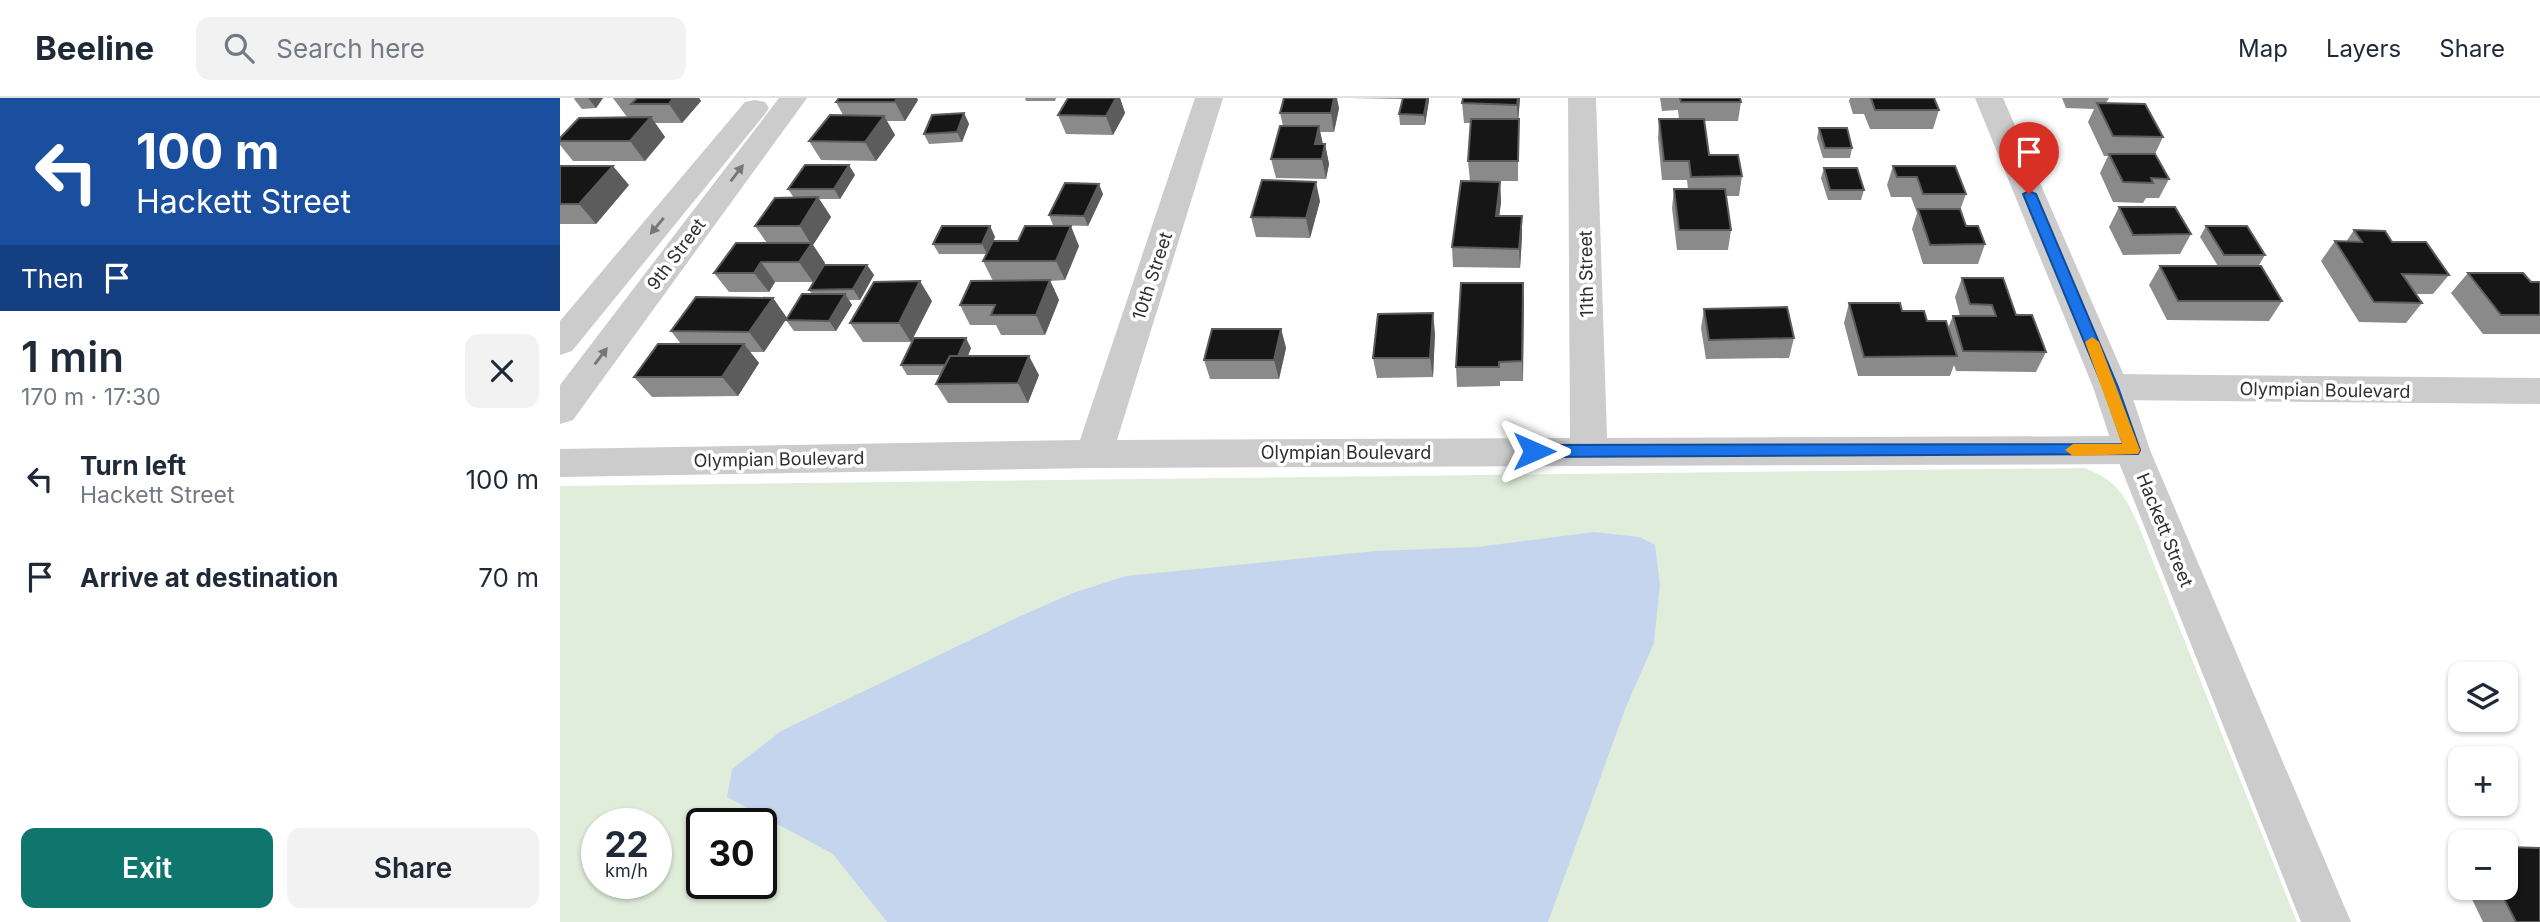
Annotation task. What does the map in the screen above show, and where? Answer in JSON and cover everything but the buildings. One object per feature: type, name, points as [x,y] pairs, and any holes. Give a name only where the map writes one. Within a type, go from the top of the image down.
[{"type":"street","name":"9th Street","points":[[560,342],[764,98]]},
{"type":"street","name":"9th Street","points":[[560,411],[793,98]]},
{"type":"street","name":"10th Street","points":[[1094,454],[1209,98]]},
{"type":"street","name":"11th Street","points":[[1581,98],[1590,451]]},
{"type":"street","name":"Hackett Street","points":[[1989,98],[2111,387],[2132,450],[2326,922]]},
{"type":"street","name":"Olympian Boulevard","points":[[2111,387],[2540,391]]},
{"type":"street","name":"Olympian Boulevard","points":[[560,463],[1094,454],[2132,450]]},
{"type":"green space","points":[[2085,468],[2105,478],[2118,490],[2138,524],[2297,922],[560,922],[560,486]]},
{"type":"water","points":[[1594,532],[1640,537],[1655,545],[1660,584],[1654,643],[1626,707],[1548,922],[887,922],[833,854],[777,824],[777,808],[747,808],[727,797],[732,769],[781,731],[1073,593],[1126,576],[1376,551],[1477,547]]},
{"type":"slow traffic","points":[[2073,450],[2132,450],[2111,387],[2092,342]]},
{"type":"route","points":[[1534,451],[2132,450],[2111,387],[2029,194]]}]
